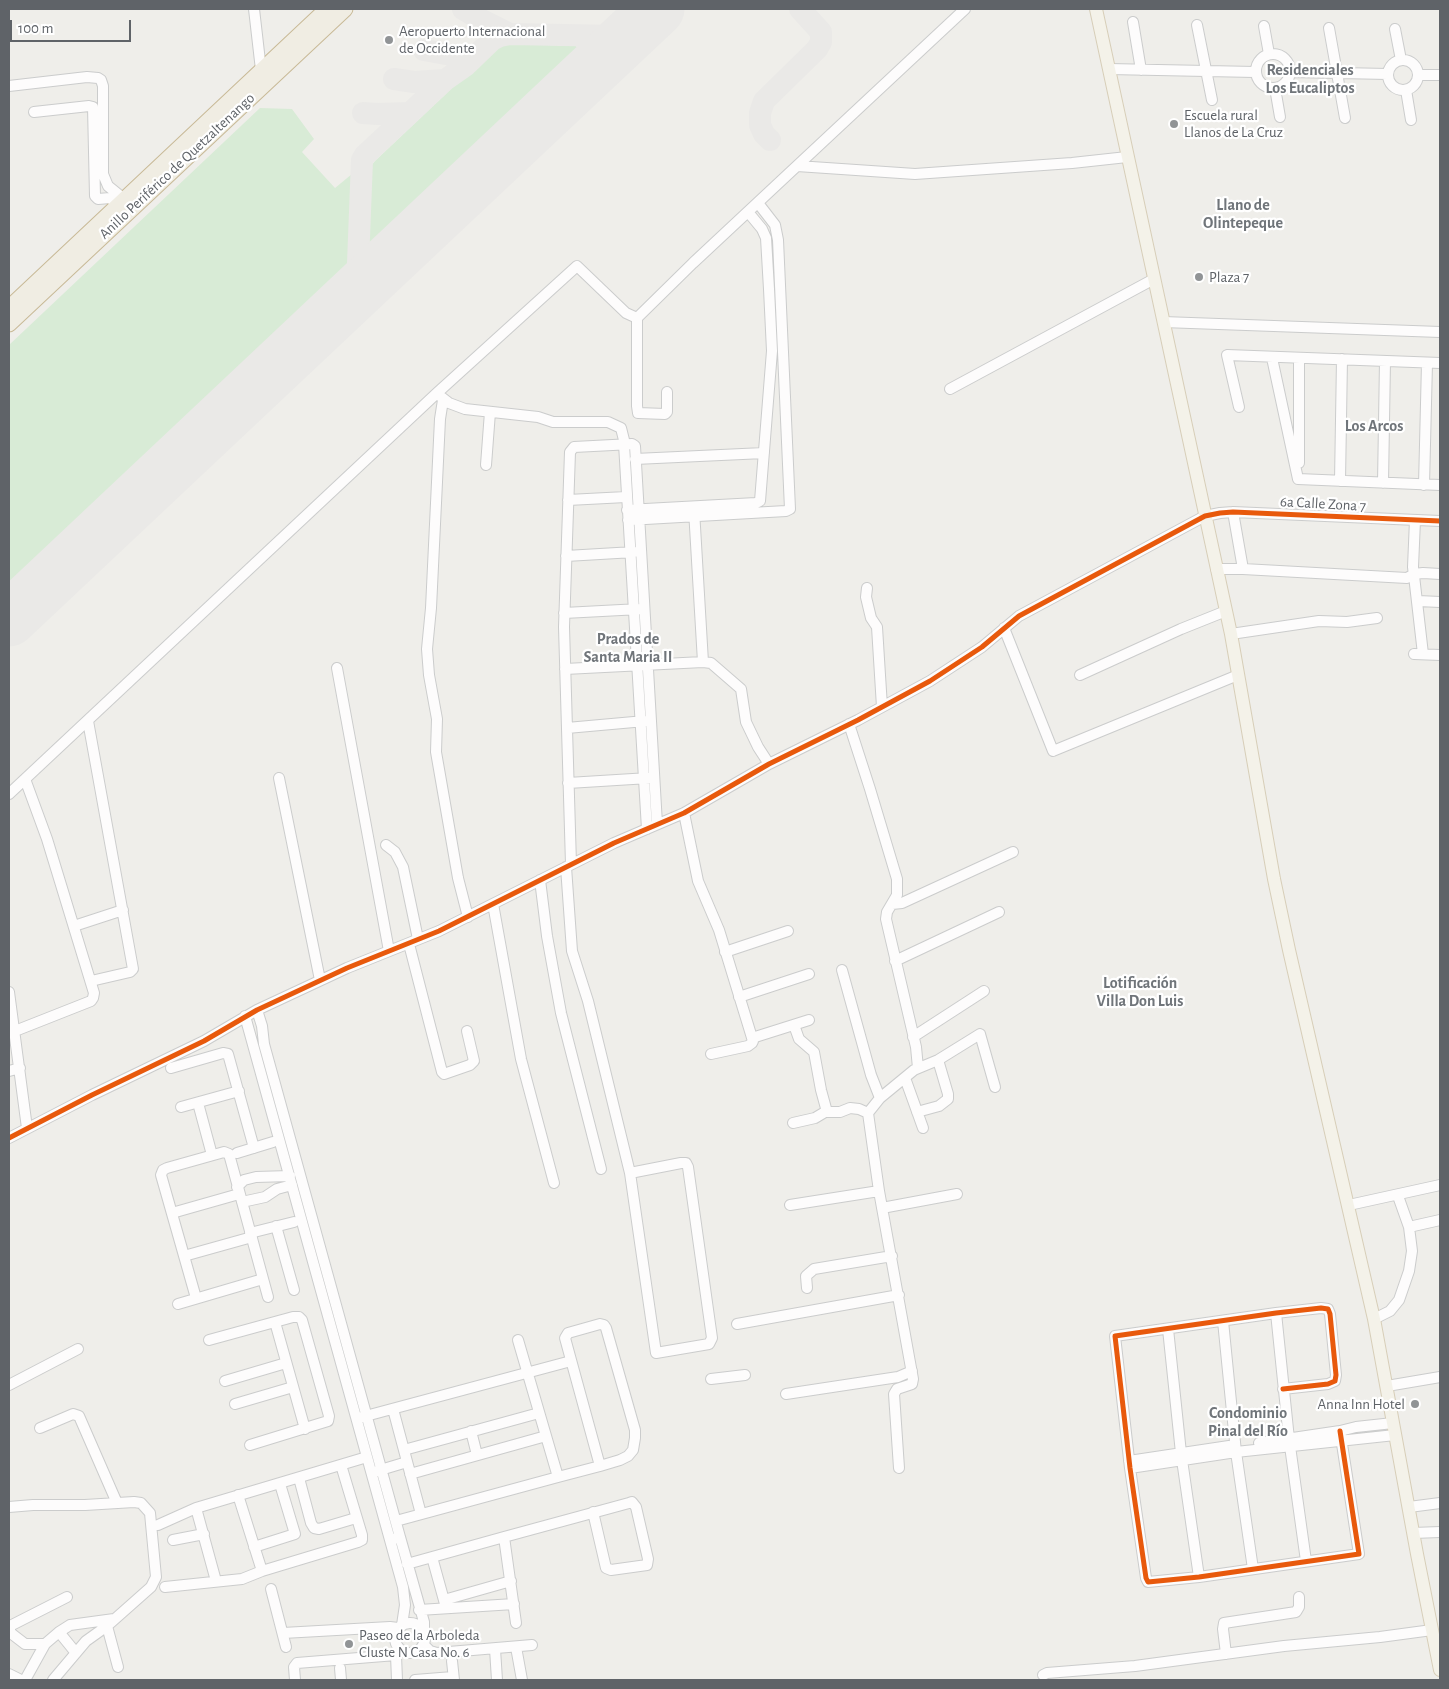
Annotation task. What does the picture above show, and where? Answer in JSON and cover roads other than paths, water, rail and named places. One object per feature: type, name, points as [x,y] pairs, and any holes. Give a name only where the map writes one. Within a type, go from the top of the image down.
[{"type":"highway","name":"Anillo Periférico de Quetzaltenango","points":[[9,308],[327,9]]},
{"type":"highway","name":"Anillo Periférico de Quetzaltenango","points":[[9,324],[345,9]]},
{"type":"main road","points":[[1096,9],[1231,634],[1289,950],[1374,1319],[1440,1670]]},
{"type":"street","points":[[254,9],[261,70]]},
{"type":"street","points":[[667,392],[667,412],[665,414],[638,413],[637,318],[965,9]]},
{"type":"street","points":[[1133,22],[1141,70]]},
{"type":"street","points":[[1197,25],[1212,100]]},
{"type":"street","points":[[1264,26],[1269,54]]},
{"type":"street","points":[[1329,28],[1346,118]]},
{"type":"street","points":[[1395,29],[1401,60]]},
{"type":"street","points":[[1269,54],[1284,58],[1289,66],[1290,72],[1287,81],[1275,88],[1264,86],[1259,82],[1255,72],[1259,60],[1269,54]]},
{"type":"street","points":[[1401,60],[1413,63],[1419,75],[1413,87],[1406,90],[1400,90],[1393,86],[1388,78],[1392,65],[1401,60]]},
{"type":"street","points":[[1109,70],[1255,72]]},
{"type":"street","points":[[1290,72],[1388,74]]},
{"type":"street","points":[[1419,75],[1440,75]]},
{"type":"street","points":[[9,86],[87,77],[101,80],[103,86],[102,174],[108,186],[121,202]]},
{"type":"street","points":[[1275,88],[1280,117]]},
{"type":"street","points":[[1406,90],[1411,120]]},
{"type":"street","points":[[34,112],[93,107],[95,196],[98,199],[110,198],[121,202]]},
{"type":"street","points":[[797,166],[915,174],[1072,163],[1128,156]]},
{"type":"street","points":[[633,515],[694,511],[786,511],[790,509],[778,240],[775,225],[758,203]]},
{"type":"street","points":[[694,511],[759,502],[772,351],[765,234],[748,212]]},
{"type":"street","points":[[9,794],[440,396],[577,266],[620,308],[637,318]]},
{"type":"street","points":[[950,389],[1154,279]]},
{"type":"street","points":[[769,289],[780,288]]},
{"type":"street","points":[[1164,322],[1440,332]]},
{"type":"street","points":[[772,351],[783,351]]},
{"type":"street","points":[[1239,407],[1227,355],[1440,363]]},
{"type":"street","points":[[1272,358],[1298,479]]},
{"type":"street","points":[[1298,479],[1299,358]]},
{"type":"street","points":[[1340,481],[1342,359]]},
{"type":"street","points":[[1383,483],[1385,361]]},
{"type":"street","points":[[1424,485],[1427,362]]},
{"type":"street","points":[[771,364],[783,364]]},
{"type":"street","points":[[440,396],[459,407],[538,417],[553,422],[608,422],[621,428],[635,459],[630,552],[648,665],[645,722]]},
{"type":"street","points":[[440,396],[430,618],[427,637],[428,665],[437,719],[436,752],[458,878],[468,917]]},
{"type":"street","points":[[486,464],[490,412]]},
{"type":"street","points":[[628,444],[626,497],[633,515],[640,552],[636,666],[645,722],[652,827]]},
{"type":"street","points":[[628,444],[574,447],[570,452],[564,613],[568,866],[572,951],[588,1001],[630,1173],[656,1353],[708,1344],[712,1338],[688,1167],[686,1163],[681,1163],[630,1173]]},
{"type":"street","points":[[635,459],[764,453]]},
{"type":"street","points":[[1298,479],[1440,485]]},
{"type":"street","points":[[568,500],[626,497]]},
{"type":"street","points":[[694,511],[703,662]]},
{"type":"street","name":"6a Calle Zona 7","points":[[9,1138],[204,1041],[257,1010],[320,980],[468,917],[568,866],[684,813],[769,764],[849,724],[951,668],[982,647],[1029,610],[1205,516],[1220,512],[1233,512],[1440,521]]},
{"type":"street","points":[[1233,512],[1243,569]]},
{"type":"street","points":[[1415,520],[1413,567],[1418,601],[1419,654],[1440,655]]},
{"type":"street","points":[[566,556],[640,552]]},
{"type":"street","points":[[1216,569],[1407,578],[1414,574],[1440,574]]},
{"type":"street","points":[[867,588],[866,596],[869,611],[877,627],[882,706]]},
{"type":"street","points":[[1418,601],[1440,602]]},
{"type":"street","points":[[564,613],[638,610]]},
{"type":"street","points":[[1080,675],[1181,629],[1226,611]]},
{"type":"street","points":[[1231,634],[1319,621],[1347,622],[1377,618]]},
{"type":"street","points":[[1004,628],[1053,751],[1238,676]]},
{"type":"street","points":[[565,669],[703,662],[714,665],[741,689],[746,722],[769,764]]},
{"type":"street","points":[[337,668],[389,951]]},
{"type":"street","points":[[88,721],[133,969],[130,972],[91,981]]},
{"type":"street","points":[[567,728],[645,722]]},
{"type":"street","points":[[849,724],[897,879],[897,895],[887,912],[886,919],[916,1047],[918,1068]]},
{"type":"street","points":[[279,778],[320,980]]},
{"type":"street","points":[[568,783],[649,778]]},
{"type":"street","points":[[15,1031],[90,1001],[94,993],[47,839],[25,779]]},
{"type":"street","points":[[684,813],[698,881],[719,930],[752,1038],[752,1043],[748,1046],[711,1054]]},
{"type":"street","points":[[386,845],[396,852],[404,867],[413,942],[444,1074],[470,1065],[474,1060],[467,1031]]},
{"type":"street","points":[[892,904],[902,903],[1013,852]]},
{"type":"street","points":[[540,880],[547,936],[561,1013],[601,1169]]},
{"type":"street","points":[[493,904],[521,1059],[554,1183]]},
{"type":"street","points":[[74,926],[123,910]]},
{"type":"street","points":[[895,961],[999,912]]},
{"type":"street","points":[[725,952],[788,932]]},
{"type":"street","points":[[842,970],[871,1075],[880,1098]]},
{"type":"street","points":[[739,997],[809,974]]},
{"type":"street","points":[[913,1037],[984,990]]},
{"type":"street","points":[[9,992],[27,1128]]},
{"type":"street","points":[[257,1010],[273,1078],[396,1521],[395,1538],[405,1605],[400,1626],[395,1636],[398,1652],[397,1680]]},
{"type":"street","points":[[245,1016],[372,1474],[395,1538],[407,1564],[424,1622],[424,1645],[417,1652],[398,1652],[297,1663],[294,1667],[295,1680]]},
{"type":"street","points":[[752,1038],[809,1020]]},
{"type":"street","points":[[794,1025],[799,1039],[814,1052],[827,1112]]},
{"type":"street","points":[[899,1468],[894,1394],[897,1389],[912,1384],[913,1379],[879,1191],[868,1113],[880,1098],[918,1068],[938,1060],[980,1034],[995,1087]]},
{"type":"street","points":[[171,1068],[208,1056],[227,1053],[254,1148]]},
{"type":"street","points":[[917,1112],[939,1106],[948,1099],[938,1060]]},
{"type":"street","points":[[9,1071],[20,1068]]},
{"type":"street","points":[[905,1078],[924,1128]]},
{"type":"street","points":[[181,1107],[238,1091]]},
{"type":"street","points":[[198,1103],[212,1156]]},
{"type":"street","points":[[793,1123],[815,1118],[827,1112],[855,1108],[868,1113]]},
{"type":"street","points":[[237,1153],[273,1142]]},
{"type":"street","points":[[196,1298],[161,1175],[163,1170],[167,1168],[224,1152],[229,1154],[268,1297]]},
{"type":"street","points":[[240,1194],[244,1180],[256,1177],[291,1180]]},
{"type":"street","points":[[172,1213],[240,1194],[265,1197],[291,1180]]},
{"type":"street","points":[[1349,1205],[1398,1196],[1440,1185]]},
{"type":"street","points":[[790,1205],[879,1191]]},
{"type":"street","points":[[882,1208],[956,1194]]},
{"type":"street","points":[[1374,1319],[1390,1311],[1399,1300],[1404,1291],[1411,1261],[1409,1227],[1398,1196]]},
{"type":"street","points":[[1409,1227],[1440,1220]]},
{"type":"street","points":[[184,1256],[294,1222]]},
{"type":"street","points":[[276,1226],[294,1290]]},
{"type":"street","points":[[807,1288],[806,1276],[814,1269],[892,1256]]},
{"type":"street","points":[[178,1304],[263,1279]]},
{"type":"street","points":[[737,1324],[898,1295]]},
{"type":"street","points":[[1283,1389],[1328,1384],[1335,1381],[1331,1323],[1329,1311],[1325,1308],[1276,1313],[1115,1336],[1129,1464],[1146,1581],[1199,1577],[1359,1554],[1341,1435]]},
{"type":"street","points":[[1276,1313],[1283,1389],[1306,1561]]},
{"type":"street","points":[[209,1340],[293,1317],[300,1318],[316,1368],[329,1420],[325,1424],[250,1445]]},
{"type":"street","points":[[275,1322],[305,1429]]},
{"type":"street","points":[[1223,1322],[1236,1449],[1253,1569]]},
{"type":"street","points":[[396,1521],[600,1466],[628,1456],[632,1450],[636,1434],[604,1325],[598,1324],[566,1334],[565,1340],[600,1466]]},
{"type":"street","points":[[1168,1329],[1182,1457],[1199,1577]]},
{"type":"street","points":[[518,1340],[558,1477]]},
{"type":"street","points":[[9,1385],[78,1349]]},
{"type":"street","points":[[356,1418],[571,1360]]},
{"type":"street","points":[[225,1381],[286,1363]]},
{"type":"street","points":[[786,1394],[898,1377],[912,1372]]},
{"type":"street","points":[[711,1380],[745,1375]]},
{"type":"street","points":[[1387,1386],[1440,1377]]},
{"type":"street","points":[[235,1404],[293,1387]]},
{"type":"street","points":[[393,1409],[421,1514]]},
{"type":"street","points":[[404,1450],[539,1413]]},
{"type":"street","points":[[40,1428],[73,1414],[79,1416],[117,1503]]},
{"type":"street","points":[[1341,1435],[1356,1427],[1371,1426],[1394,1429]]},
{"type":"street","points":[[1371,1426],[1372,1437]]},
{"type":"street","points":[[1129,1464],[1341,1435],[1372,1437],[1394,1429]]},
{"type":"street","points":[[471,1431],[478,1455]]},
{"type":"street","points":[[410,1474],[546,1436]]},
{"type":"street","points":[[158,1525],[196,1508],[367,1457]]},
{"type":"street","points":[[372,1474],[381,1469],[407,1462]]},
{"type":"street","points":[[165,1587],[242,1579],[362,1540],[341,1465]]},
{"type":"street","points":[[299,1478],[314,1528],[319,1529],[356,1518]]},
{"type":"street","points":[[254,1547],[295,1534],[280,1484]]},
{"type":"street","points":[[238,1496],[262,1571]]},
{"type":"street","points":[[9,1507],[142,1503],[150,1513],[156,1577],[151,1587],[86,1641],[53,1680]]},
{"type":"street","points":[[407,1564],[593,1512],[633,1503],[636,1507],[648,1559],[647,1565],[611,1570],[606,1568],[593,1512]]},
{"type":"street","points":[[1408,1507],[1440,1503]]},
{"type":"street","points":[[196,1508],[216,1581]]},
{"type":"street","points":[[1413,1533],[1440,1532]]},
{"type":"street","points":[[173,1540],[204,1534]]},
{"type":"street","points":[[504,1537],[516,1623]]},
{"type":"street","points":[[432,1557],[445,1604]]},
{"type":"street","points":[[419,1610],[445,1604],[511,1581]]},
{"type":"street","points":[[271,1589],[286,1646]]},
{"type":"street","points":[[45,1644],[25,1644],[10,1632],[10,1626],[67,1597]]},
{"type":"street","points":[[1226,1654],[1224,1623],[1296,1612],[1299,1608],[1299,1597]]},
{"type":"street","points":[[445,1604],[514,1604]]},
{"type":"street","points":[[26,1680],[45,1644],[70,1624],[110,1622]]},
{"type":"street","points":[[110,1622],[118,1666]]},
{"type":"street","points":[[282,1634],[390,1627],[407,1623],[417,1624],[424,1631]]},
{"type":"street","points":[[1043,1675],[1048,1672],[1135,1666],[1432,1630]]},
{"type":"street","points":[[59,1632],[76,1653]]},
{"type":"street","points":[[424,1645],[430,1651],[437,1653],[532,1645]]},
{"type":"street","points":[[516,1647],[522,1680]]},
{"type":"street","points":[[495,1649],[497,1680]]},
{"type":"street","points":[[415,1680],[453,1679],[452,1661]]},
{"type":"street","points":[[340,1668],[341,1680]]},
{"type":"street","points":[[9,1674],[21,1680]]},
{"type":"place","name":"Aeropuerto Internacional de Occidente","points":[[389,40]]},
{"type":"place","name":"Escuela rural Llanos de La Cruz","points":[[1174,124]]},
{"type":"place","name":"Plaza 7","points":[[1199,277]]},
{"type":"place","name":"Anna Inn Hotel","points":[[1415,1404]]},
{"type":"place","name":"Paseo de la Arboleda Cluste N Casa No. 6","points":[[349,1644]]},
{"type":"district","name":"Residenciales Los Eucaliptos","points":[[1310,79]]},
{"type":"district","name":"Llano de Olintepeque","points":[[1243,214]]},
{"type":"district","name":"Los Arcos","points":[[1374,426]]},
{"type":"district","name":"Prados de Santa Maria II","points":[[628,648]]},
{"type":"district","name":"Lotificación Villa Don Luis","points":[[1140,992]]},
{"type":"district","name":"Condominio Pinal del Río","points":[[1248,1422]]}]
